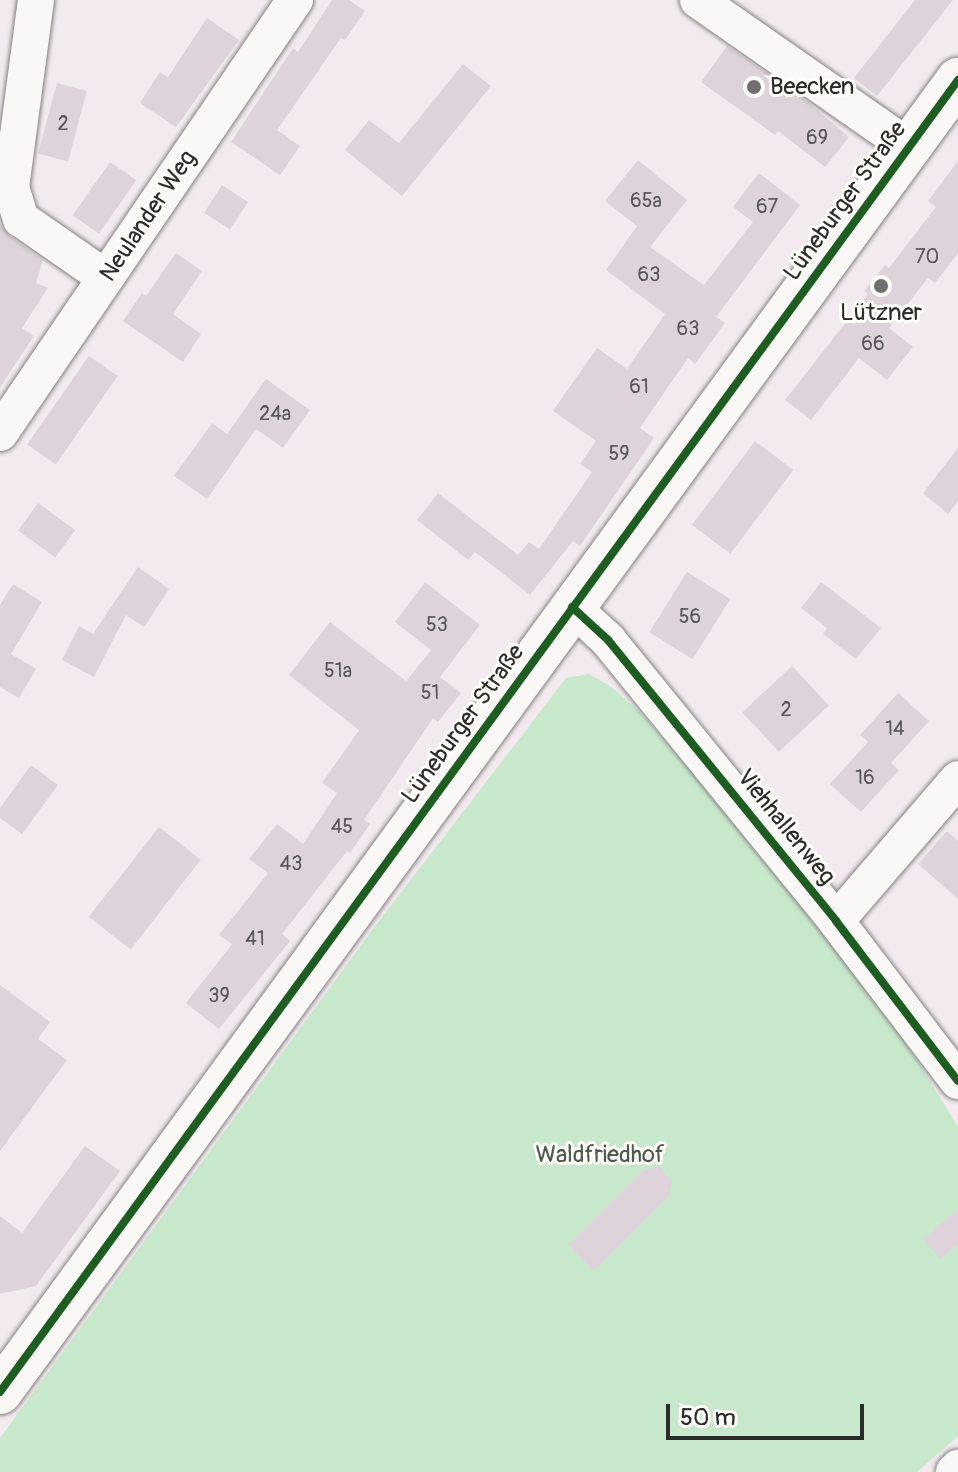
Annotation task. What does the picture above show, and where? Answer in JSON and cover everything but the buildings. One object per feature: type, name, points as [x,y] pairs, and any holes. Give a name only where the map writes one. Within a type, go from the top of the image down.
[{"type":"main road","name":"Lüneburger Straße","points":[[0,1392],[958,80]]},
{"type":"street","points":[[36,0],[11,187],[21,219],[106,278]]},
{"type":"street","name":"Neulander Weg","points":[[0,433],[295,0]]},
{"type":"street","points":[[698,0],[909,147]]},
{"type":"street","name":"Viehhallenweg","points":[[572,607],[608,640],[836,921],[958,1081]]},
{"type":"street","name":"Viehhallenweg","points":[[836,921],[958,779]]},
{"type":"green space","name":"Waldfriedhof","points":[[589,674],[610,686],[639,711],[830,931],[903,1037],[958,1127],[958,1436],[917,1472],[0,1472],[0,1438],[376,925],[566,678]]},
{"type":"cycle path","points":[[0,1392],[958,80]]},
{"type":"cycle path","points":[[572,607],[608,640],[836,921],[958,1081]]},
{"type":"place","name":"Beecken","points":[[754,87]]},
{"type":"place","name":"Lützner","points":[[881,286]]}]
